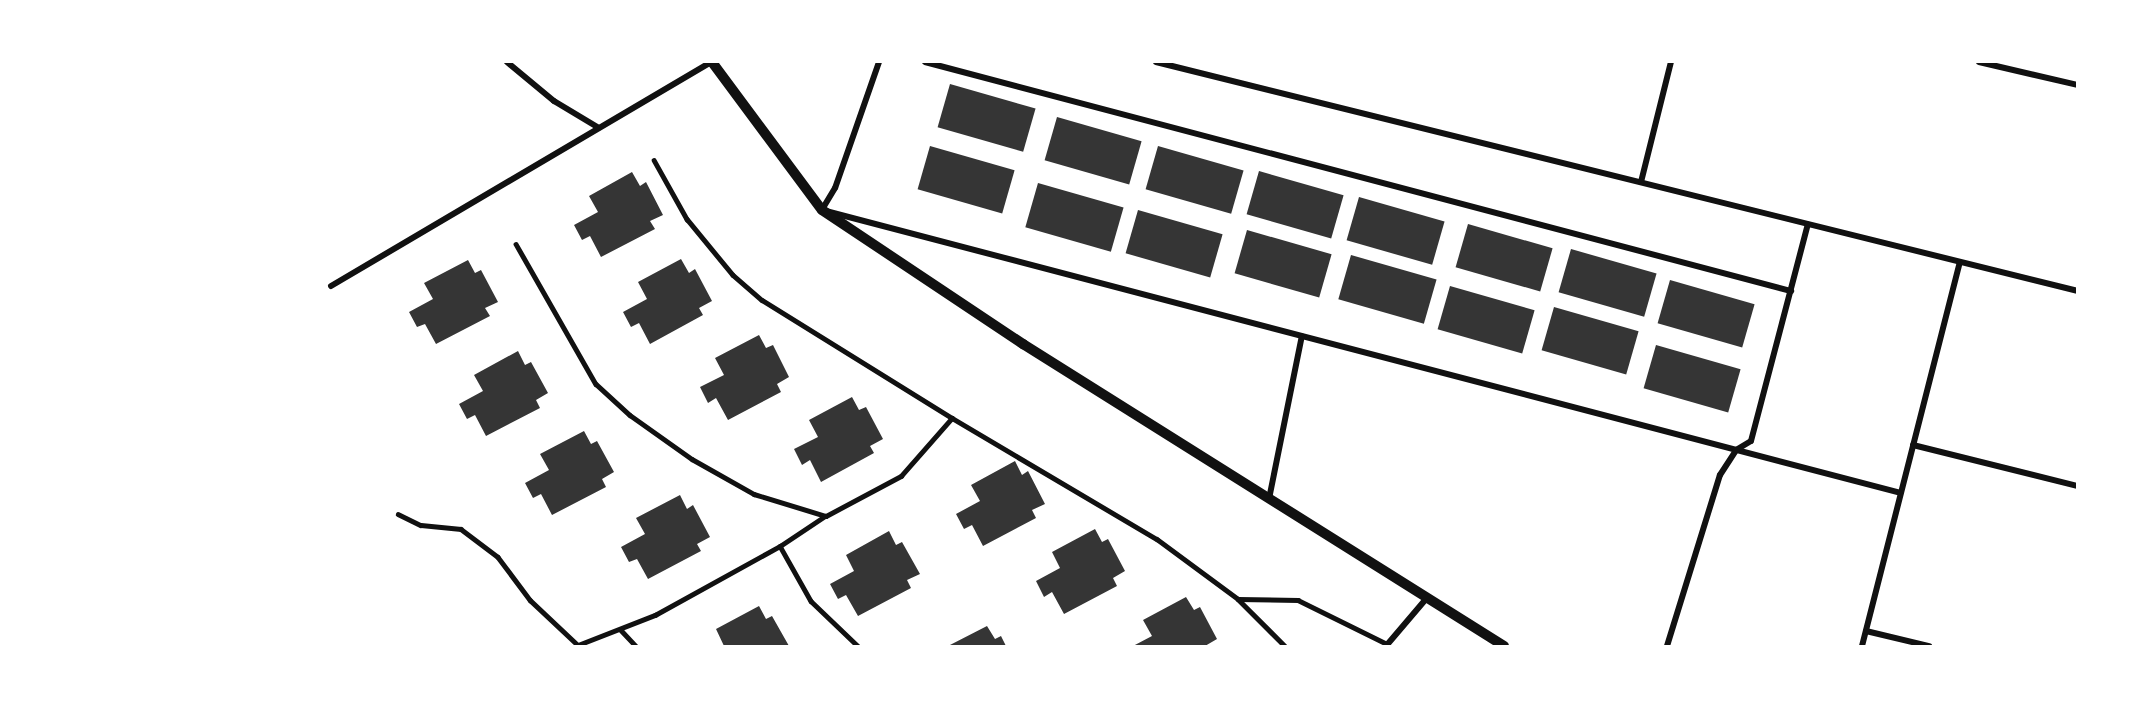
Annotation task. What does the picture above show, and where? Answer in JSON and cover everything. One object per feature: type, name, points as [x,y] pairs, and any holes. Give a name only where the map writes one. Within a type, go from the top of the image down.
[{"type":"street","points":[[507,62],[554,100],[599,128]]},
{"type":"street","points":[[331,286],[712,62],[822,210],[1023,344],[1504,646]]},
{"type":"street","points":[[822,210],[835,188],[879,62]]},
{"type":"street","points":[[926,62],[1791,291]]},
{"type":"street","points":[[1156,62],[2078,291]]},
{"type":"street","points":[[1641,182],[1671,62]]},
{"type":"street","points":[[1979,62],[2078,85]]},
{"type":"street","points":[[822,210],[1901,493]]},
{"type":"street","points":[[1667,646],[1719,475],[1736,450],[1751,441],[1808,224]]},
{"type":"street","points":[[1862,646],[1960,262]]},
{"type":"street","points":[[1269,500],[1302,336]]},
{"type":"street","points":[[1913,445],[2078,486]]},
{"type":"street","points":[[1387,645],[1426,599]]},
{"type":"street","points":[[1866,631],[1929,646]]},
{"type":"lane","points":[[654,160],[687,219],[733,276],[762,300],[952,418],[1156,539],[1238,599],[1285,646]]},
{"type":"lane","points":[[516,244],[596,384],[630,415],[692,459],[754,494],[826,516]]},
{"type":"lane","points":[[398,514],[420,525],[460,530],[489,550],[560,630],[578,645],[621,630],[780,546],[826,516],[901,476],[952,418]]},
{"type":"lane","points":[[780,546],[811,601],[858,646]]},
{"type":"lane","points":[[1238,599],[1298,600],[1387,645]]},
{"type":"lane","points":[[621,630],[636,646]]},
{"type":"building","points":[[950,84],[1036,109],[1023,152],[938,127]]},
{"type":"building","points":[[1057,117],[1142,141],[1129,185],[1045,160]]},
{"type":"building","points":[[930,146],[1015,170],[1002,214],[918,189]]},
{"type":"building","points":[[1158,146],[1244,171],[1231,214],[1146,189]]},
{"type":"building","points":[[1259,171],[1344,195],[1331,239],[1247,214]]},
{"type":"building","points":[[632,172],[640,186],[646,182],[663,215],[650,221],[655,229],[601,257],[590,236],[582,240],[574,225],[598,212],[589,196]]},
{"type":"building","points":[[1038,183],[1124,208],[1111,252],[1025,227]]},
{"type":"building","points":[[1359,197],[1445,222],[1432,265],[1347,240]]},
{"type":"building","points":[[1138,210],[1223,234],[1210,278],[1126,253]]},
{"type":"building","points":[[1468,224],[1553,248],[1540,292],[1456,267]]},
{"type":"building","points":[[1247,230],[1332,254],[1319,298],[1235,273]]},
{"type":"building","points":[[1571,249],[1657,274],[1644,317],[1559,292]]},
{"type":"building","points":[[1351,255],[1437,280],[1424,324],[1338,299]]},
{"type":"building","points":[[681,259],[689,273],[695,269],[712,301],[699,308],[703,315],[650,344],[639,323],[631,327],[623,312],[647,299],[638,282]]},
{"type":"building","points":[[468,260],[475,273],[481,270],[498,302],[485,308],[490,316],[436,344],[425,324],[417,327],[409,312],[433,299],[424,283]]},
{"type":"building","points":[[1670,280],[1755,304],[1742,348],[1658,323]]},
{"type":"building","points":[[1450,286],[1535,310],[1522,354],[1438,329]]},
{"type":"building","points":[[1554,307],[1639,331],[1626,375],[1542,350]]},
{"type":"building","points":[[759,335],[766,348],[773,345],[789,377],[777,384],[781,392],[728,420],[716,398],[708,403],[700,387],[724,375],[715,358]]},
{"type":"building","points":[[1656,345],[1741,369],[1728,413],[1644,388]]},
{"type":"building","points":[[518,351],[525,365],[531,362],[548,393],[536,400],[540,408],[486,436],[475,415],[467,419],[459,404],[483,391],[474,375]]},
{"type":"building","points":[[852,397],[859,410],[866,407],[883,439],[870,446],[874,453],[821,482],[810,460],[802,465],[794,449],[818,437],[809,420]]},
{"type":"building","points":[[584,431],[591,444],[597,441],[614,472],[602,479],[606,487],[552,515],[541,494],[533,498],[525,483],[549,470],[540,454]]},
{"type":"building","points":[[1015,461],[1022,475],[1028,471],[1045,504],[1032,510],[1036,518],[983,546],[972,525],[964,529],[956,514],[980,501],[971,485]]},
{"type":"building","points":[[680,495],[687,509],[693,505],[710,537],[697,544],[701,551],[648,579],[637,559],[629,562],[621,547],[645,534],[636,518]]},
{"type":"building","points":[[1095,529],[1102,542],[1108,539],[1125,571],[1113,578],[1117,586],[1064,614],[1052,592],[1044,597],[1036,581],[1060,568],[1052,552]]},
{"type":"building","points":[[889,531],[896,545],[902,542],[920,574],[907,580],[911,588],[858,616],[846,595],[838,599],[830,584],[854,571],[846,555]]},
{"type":"building","points":[[1186,597],[1194,610],[1200,607],[1217,639],[1205,646],[1133,646],[1152,636],[1143,620]]},
{"type":"building","points":[[759,606],[766,619],[772,616],[789,646],[724,646],[716,629]]},
{"type":"building","points":[[987,626],[995,639],[1001,636],[1006,646],[948,646]]}]
